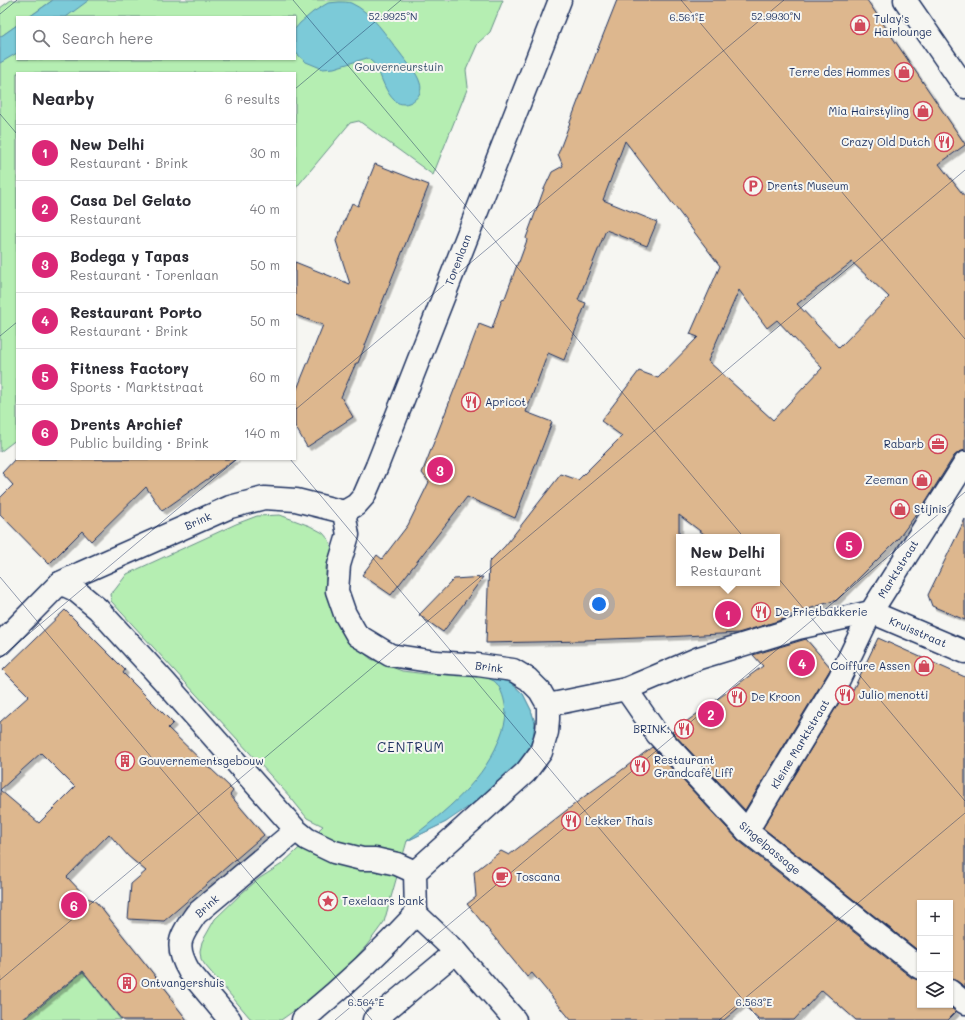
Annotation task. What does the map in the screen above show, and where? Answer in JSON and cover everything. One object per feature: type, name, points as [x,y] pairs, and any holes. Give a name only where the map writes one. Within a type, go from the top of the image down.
[{"type":"street","name":"Torenlaan","points":[[344,512],[356,505],[364,496],[377,466],[560,0]]},
{"type":"street","points":[[905,0],[965,87]]},
{"type":"street","name":"Marktstraat","points":[[871,612],[965,463]]},
{"type":"street","name":"Brink","points":[[60,583],[230,507],[264,498],[296,500],[344,512],[348,535],[339,565],[337,591],[345,614],[357,635],[390,655],[436,662],[478,665],[513,670],[528,679],[540,691],[548,705]]},
{"type":"street","points":[[0,644],[60,583],[75,590],[98,609],[296,830],[307,839],[334,852],[362,859],[375,859],[397,864],[415,872]]},
{"type":"street","points":[[303,1020],[393,940],[416,914],[415,872],[526,772],[541,752],[547,732],[548,705],[626,689],[699,658],[798,628],[871,612]]},
{"type":"street","name":"Kruisstraat","points":[[871,612],[965,652]]},
{"type":"street","name":"Kleine Marktstraat","points":[[747,831],[839,679],[871,612]]},
{"type":"street","name":"Singelpassage","points":[[626,689],[657,734],[747,831],[917,966]]},
{"type":"street","name":"Brink","points":[[230,1020],[189,971],[180,953],[180,942],[184,931],[196,914],[296,830]]},
{"type":"street","points":[[416,914],[456,952],[515,1020]]},
{"type":"street","points":[[374,1020],[456,952]]},
{"type":"street","points":[[953,994],[965,1003]]},
{"type":"green space","points":[[11,0],[53,0],[30,16],[16,16],[16,26],[0,37],[0,8]]},
{"type":"green space","name":"Gouverneurstuin","points":[[72,0],[503,0],[490,32],[478,43],[466,70],[468,87],[433,175],[359,121],[350,123],[296,188],[296,72],[16,72],[16,440],[0,452],[0,48],[16,38],[16,60],[296,60],[296,16],[48,16]]},
{"type":"green space","points":[[280,515],[310,526],[323,533],[329,540],[332,548],[326,567],[326,589],[337,623],[351,642],[371,659],[402,671],[426,674],[477,675],[510,682],[523,694],[531,710],[535,723],[533,737],[528,751],[446,822],[407,841],[384,922],[367,945],[347,967],[305,1003],[281,1020],[254,1020],[250,1018],[201,959],[200,951],[202,942],[215,919],[243,892],[260,878],[282,864],[323,826],[307,818],[291,798],[111,601],[110,594],[127,574],[236,524],[257,516]]},
{"type":"green space","points":[[83,972],[121,1020],[24,1020]]},
{"type":"water","points":[[53,0],[89,0],[67,16],[30,16]]},
{"type":"water","points":[[328,3],[351,3],[359,7],[378,25],[419,79],[421,88],[420,93],[414,101],[404,104],[395,101],[386,89],[376,66],[367,58],[334,68],[323,69],[306,62],[297,54],[296,28],[313,12]]},
{"type":"water","points":[[16,26],[16,54],[0,63],[0,37]]},
{"type":"water","points":[[477,675],[510,682],[523,694],[531,710],[535,723],[533,737],[528,751],[521,763],[480,799],[446,822],[407,841],[450,806],[463,793],[486,765],[495,749],[504,725],[506,709],[504,699],[500,689],[494,681]]},
{"type":"building","points":[[617,0],[867,0],[965,144],[939,164],[965,197],[965,450],[954,456],[924,504],[898,539],[836,601],[787,616],[788,618],[738,633],[584,641],[486,643],[489,562],[505,546],[561,474],[578,480],[622,436],[601,421],[639,371],[658,378],[698,337],[690,334],[720,266],[625,141],[603,200],[657,222],[647,246],[606,230],[578,300],[586,303],[564,360],[548,353],[526,412],[552,422],[515,518],[467,497],[391,595],[362,575],[377,555],[382,559],[408,525],[429,482],[422,473],[479,324],[492,329],[502,299],[505,298],[519,262],[544,189],[552,172],[563,166],[558,154]],"holes":[[[852,262],[889,297],[839,348],[797,304]],[[739,290],[767,328],[777,320],[822,368],[773,420],[708,361]]]},
{"type":"building","points":[[375,164],[429,185],[358,363],[356,363],[341,397],[353,417],[307,447],[296,428],[296,392],[323,325],[296,315],[296,262],[350,284],[336,241],[352,203],[358,206]]},
{"type":"building","points":[[15,459],[235,460],[162,511],[146,487],[91,541],[82,531],[49,564],[0,514],[0,498],[13,485],[2,473]]},
{"type":"building","points":[[965,519],[965,620],[932,606],[928,595]]},
{"type":"building","points":[[483,577],[443,632],[419,615],[454,579]]},
{"type":"building","name":"Gouvernementsgebouw","points":[[65,610],[125,670],[123,673],[173,723],[168,728],[230,787],[233,791],[230,795],[264,835],[164,921],[128,919],[131,884],[146,871],[128,856],[109,834],[67,877],[87,898],[97,903],[171,996],[169,997],[187,1020],[122,1020],[83,971],[22,1020],[0,1020],[0,790],[0,722],[29,696],[3,670]],"holes":[[[41,753],[75,787],[39,823],[0,790]]]},
{"type":"building","points":[[878,638],[965,677],[965,987],[953,980],[953,900],[917,900],[917,950],[763,828],[849,686],[853,690]]},
{"type":"building","points":[[806,639],[831,668],[745,810],[672,732],[763,666],[753,655]]},
{"type":"building","points":[[652,747],[739,841],[912,978],[917,979],[917,1008],[951,1008],[956,1012],[948,1020],[856,1020],[822,990],[794,1020],[759,1020],[743,1004],[724,1020],[571,1020],[532,973],[527,977],[467,904],[476,897],[474,872],[501,851],[509,855],[585,796]]},
{"type":"place","name":"Tulay's Hairlounge","points":[[860,25]]},
{"type":"place","name":"Terre des Hommes","points":[[904,72]]},
{"type":"place","name":"Mia Hairstyling","points":[[923,111]]},
{"type":"place","name":"Crazy Old Dutch","points":[[944,142]]},
{"type":"place","name":"Drents Museum","points":[[753,186]]},
{"type":"place","name":"Apricot","points":[[471,402]]},
{"type":"place","name":"Rabarb","points":[[938,444]]},
{"type":"place","name":"Bodega y Tapas","points":[[440,470]]},
{"type":"place","name":"Zeeman","points":[[922,480]]},
{"type":"place","name":"Stijnis","points":[[900,509]]},
{"type":"place","name":"Fitness Factory","points":[[849,545]]},
{"type":"place","name":"De Frietbakkerie","points":[[761,612]]},
{"type":"place","name":"New Delhi","points":[[728,614]]},
{"type":"place","name":"Restaurant Porto","points":[[802,663]]},
{"type":"place","name":"Coiffure Assen","points":[[924,666]]},
{"type":"place","name":"Julio menotti","points":[[845,695]]},
{"type":"place","name":"De Kroon","points":[[737,697]]},
{"type":"place","name":"Casa Del Gelato","points":[[711,714]]},
{"type":"place","name":"BRINK.","points":[[684,729]]},
{"type":"place","name":"Gouvernementsgebouw","points":[[125,761]]},
{"type":"place","name":"Restaurant Grandcafé Liff","points":[[640,766]]},
{"type":"place","name":"Lekker Thais","points":[[571,821]]},
{"type":"place","name":"Toscana","points":[[502,877]]},
{"type":"place","name":"Texelaars bank","points":[[328,901]]},
{"type":"place","name":"Drents Archief","points":[[74,905]]},
{"type":"place","name":"Ontvangershuis","points":[[127,983]]},
{"type":"district","name":"CENTRUM","points":[[411,747]]}]
